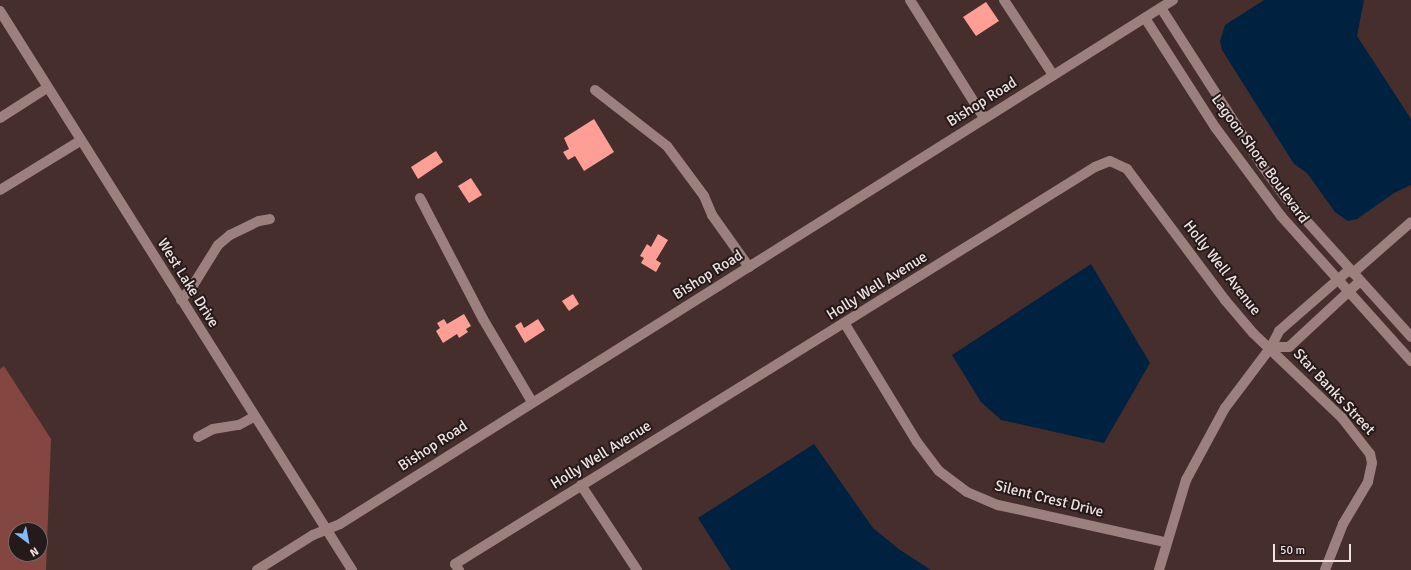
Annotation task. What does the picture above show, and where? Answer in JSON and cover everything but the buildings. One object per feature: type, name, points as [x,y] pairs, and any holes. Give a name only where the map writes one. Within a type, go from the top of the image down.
[{"type":"street","points":[[910,0],[984,118]]},
{"type":"street","points":[[1004,0],[1053,75]]},
{"type":"street","name":"Bishop Road","points":[[257,570],[326,529],[340,524],[1167,3]]},
{"type":"street","name":"Lagoon Shore Boulevard","points":[[1167,3],[1260,164],[1302,217],[1411,337]]},
{"type":"street","name":"West Lake Drive","points":[[0,11],[80,141],[352,570]]},
{"type":"street","name":"Lagoon Shore Boulevard","points":[[1145,18],[1254,182],[1281,216],[1337,280],[1411,361]]},
{"type":"street","points":[[0,118],[47,88]]},
{"type":"street","points":[[595,90],[667,146],[704,196],[712,215],[749,267]]},
{"type":"street","points":[[0,190],[80,141]]},
{"type":"street","name":"Holly Well Avenue","points":[[459,570],[455,564],[581,485],[845,324],[1095,167],[1110,161],[1127,169],[1225,300],[1253,333],[1271,347]]},
{"type":"street","points":[[420,198],[484,319],[532,402]]},
{"type":"street","points":[[181,300],[192,287],[218,245],[230,235],[260,221],[270,219]]},
{"type":"street","points":[[1159,570],[1165,542],[1186,480],[1225,408],[1271,347],[1278,331],[1337,280],[1354,274],[1411,222]]},
{"type":"street","points":[[1271,347],[1288,347],[1348,292],[1354,274]]},
{"type":"street","name":"Silent Crest Drive","points":[[845,324],[918,442],[939,471],[967,492],[998,505],[1165,542]]},
{"type":"street","name":"Star Banks Street","points":[[1271,347],[1342,418],[1366,447],[1372,462],[1368,482],[1343,524],[1325,570]]},
{"type":"street","points":[[198,437],[213,429],[239,425],[254,416]]},
{"type":"street","points":[[581,485],[636,570]]},
{"type":"shaded area","points":[[4,366],[51,439],[48,522],[8,522],[8,562],[46,562],[46,570],[0,570],[0,369]]},
{"type":"water","points":[[1264,0],[1364,0],[1357,36],[1411,119],[1411,185],[1394,193],[1357,219],[1348,221],[1335,212],[1307,173],[1294,164],[1222,50],[1220,41],[1225,25]]},
{"type":"water","points":[[1091,264],[1150,363],[1104,443],[1001,420],[981,402],[952,355]]},
{"type":"water","points":[[814,444],[873,528],[900,550],[931,570],[731,570],[698,518]]}]
